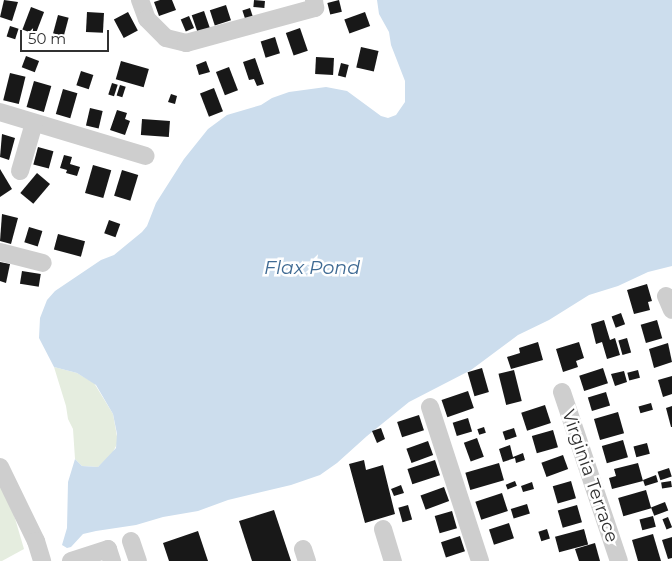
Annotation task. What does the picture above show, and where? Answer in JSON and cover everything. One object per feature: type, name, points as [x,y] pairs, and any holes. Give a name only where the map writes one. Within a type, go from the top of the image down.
[{"type":"street","points":[[140,0],[147,19],[166,38],[186,43],[315,8],[314,0]]},
{"type":"street","points":[[0,112],[146,156]]},
{"type":"street","points":[[20,170],[34,122]]},
{"type":"street","points":[[0,252],[43,263]]},
{"type":"street","name":"Virginia Terrace","points":[[562,392],[619,561]]},
{"type":"street","points":[[430,407],[480,561]]},
{"type":"street","points":[[0,467],[36,541],[42,561]]},
{"type":"street","points":[[384,529],[394,561]]},
{"type":"street","points":[[131,541],[138,561]]},
{"type":"street","points":[[71,561],[108,549],[112,561]]},
{"type":"shaded area","points":[[54,367],[77,373],[94,383],[113,414],[118,442],[112,454],[98,467],[82,466],[75,459],[73,429],[68,419]]},
{"type":"shaded area","points":[[0,484],[14,515],[24,549],[2,561],[0,561]]},
{"type":"water","name":"Flax Pond","points":[[377,0],[672,0],[672,266],[648,272],[618,286],[589,295],[549,320],[518,335],[471,370],[409,402],[337,463],[320,475],[291,485],[228,500],[198,511],[163,517],[136,525],[83,534],[71,547],[67,548],[62,545],[67,528],[68,482],[75,459],[82,466],[98,467],[116,448],[117,434],[113,414],[96,385],[77,373],[54,367],[39,338],[40,318],[47,300],[55,291],[101,260],[114,255],[142,232],[147,226],[156,203],[184,159],[208,129],[227,115],[261,105],[272,98],[289,92],[326,87],[347,91],[381,116],[388,118],[396,115],[405,102],[405,81],[391,45],[389,32],[379,14]]},
{"type":"building","points":[[4,0],[18,2],[12,21],[0,17]]},
{"type":"building","points":[[172,0],[176,10],[159,16],[154,2]]},
{"type":"building","points":[[254,0],[265,1],[264,8],[253,7]]},
{"type":"building","points":[[339,0],[342,12],[330,15],[327,3]]},
{"type":"building","points":[[226,5],[231,20],[215,25],[210,10]]},
{"type":"building","points":[[31,7],[44,12],[35,34],[22,29]]},
{"type":"building","points":[[250,8],[254,20],[246,23],[242,10]]},
{"type":"building","points":[[204,11],[210,28],[198,32],[192,15]]},
{"type":"building","points":[[87,12],[104,13],[103,33],[86,32]]},
{"type":"building","points":[[128,12],[138,31],[124,38],[114,20]]},
{"type":"building","points":[[365,12],[370,26],[349,34],[344,20]]},
{"type":"building","points":[[58,15],[69,18],[64,36],[53,33]]},
{"type":"building","points":[[189,16],[194,28],[186,31],[181,20]]},
{"type":"building","points":[[10,26],[19,29],[15,39],[7,36]]},
{"type":"building","points":[[300,28],[308,51],[294,56],[286,33]]},
{"type":"building","points":[[275,37],[280,53],[266,58],[261,41]]},
{"type":"building","points":[[361,47],[379,51],[374,72],[356,67]]},
{"type":"building","points":[[26,56],[39,61],[35,72],[22,67]]},
{"type":"building","points":[[316,57],[334,58],[333,75],[315,74]]},
{"type":"building","points":[[255,58],[264,84],[257,86],[254,79],[249,80],[243,62]]},
{"type":"building","points":[[121,61],[149,69],[144,87],[116,79]]},
{"type":"building","points":[[206,61],[210,72],[199,75],[196,65]]},
{"type":"building","points":[[341,63],[349,65],[346,78],[338,76]]},
{"type":"building","points":[[229,67],[238,90],[225,95],[216,72]]},
{"type":"building","points":[[81,71],[93,75],[89,89],[76,85]]},
{"type":"building","points":[[10,73],[26,77],[19,104],[3,100]]},
{"type":"building","points":[[34,81],[51,86],[44,112],[27,107]]},
{"type":"building","points":[[112,83],[118,85],[114,96],[108,94]]},
{"type":"building","points":[[120,85],[126,87],[122,97],[117,95]]},
{"type":"building","points":[[214,88],[223,111],[209,117],[200,93]]},
{"type":"building","points":[[63,89],[77,93],[70,118],[56,114]]},
{"type":"building","points":[[171,94],[177,96],[175,104],[168,102]]},
{"type":"building","points":[[90,108],[103,111],[99,128],[86,126]]},
{"type":"building","points":[[117,110],[127,113],[125,119],[130,121],[125,135],[110,130]]},
{"type":"building","points":[[142,119],[170,121],[169,137],[141,135]]},
{"type":"building","points":[[2,134],[15,138],[9,160],[0,157]]},
{"type":"building","points":[[38,147],[53,151],[49,169],[33,164]]},
{"type":"building","points":[[64,155],[72,157],[70,164],[80,167],[77,176],[66,173],[67,170],[60,168]]},
{"type":"building","points":[[93,165],[111,170],[103,198],[85,193]]},
{"type":"building","points":[[0,169],[12,189],[0,197]]},
{"type":"building","points":[[122,170],[138,175],[130,201],[114,196]]},
{"type":"building","points":[[37,173],[50,184],[33,204],[20,193]]},
{"type":"building","points":[[2,214],[18,218],[11,244],[0,241]]},
{"type":"building","points":[[109,220],[120,224],[115,237],[104,233]]},
{"type":"building","points":[[29,227],[42,231],[38,246],[24,242]]},
{"type":"building","points":[[58,234],[85,241],[81,257],[54,249]]},
{"type":"building","points":[[0,262],[10,264],[6,283],[0,281]]},
{"type":"building","points":[[22,271],[41,274],[39,287],[20,284]]},
{"type":"building","points":[[647,284],[652,301],[648,302],[650,310],[634,314],[627,290]]},
{"type":"building","points":[[621,313],[625,324],[616,328],[612,316]]},
{"type":"building","points":[[604,320],[610,340],[615,338],[620,355],[607,359],[602,342],[596,344],[591,324]]},
{"type":"building","points":[[657,320],[662,338],[646,343],[641,325]]},
{"type":"building","points":[[627,338],[631,352],[622,355],[618,340]]},
{"type":"building","points":[[538,342],[543,360],[511,369],[507,357],[520,353],[519,348]]},
{"type":"building","points":[[579,342],[584,358],[576,361],[578,367],[563,372],[556,349]]},
{"type":"building","points":[[668,343],[672,362],[654,368],[649,349]]},
{"type":"building","points":[[482,368],[489,392],[474,396],[468,372]]},
{"type":"building","points":[[603,368],[608,383],[584,391],[579,376]]},
{"type":"building","points":[[514,370],[522,401],[506,405],[498,374]]},
{"type":"building","points":[[638,370],[640,378],[629,380],[627,373]]},
{"type":"building","points":[[624,371],[627,382],[615,386],[611,374]]},
{"type":"building","points":[[672,376],[672,394],[663,397],[658,380]]},
{"type":"building","points":[[468,391],[474,408],[447,417],[442,400]]},
{"type":"building","points":[[606,392],[610,405],[592,411],[588,398]]},
{"type":"building","points":[[651,403],[653,410],[640,413],[639,407]]},
{"type":"building","points":[[545,405],[551,423],[527,431],[521,413]]},
{"type":"building","points":[[672,406],[672,427],[671,427],[666,408]]},
{"type":"building","points":[[618,412],[624,433],[600,440],[594,419]]},
{"type":"building","points":[[419,415],[424,430],[402,437],[397,422]]},
{"type":"building","points":[[468,418],[472,431],[457,436],[453,423]]},
{"type":"building","points":[[484,427],[486,433],[479,435],[477,429]]},
{"type":"building","points":[[381,428],[385,439],[377,443],[372,431]]},
{"type":"building","points":[[514,428],[517,437],[505,440],[503,432]]},
{"type":"building","points":[[553,430],[558,447],[537,453],[532,436]]},
{"type":"building","points":[[477,438],[484,457],[471,462],[464,443]]},
{"type":"building","points":[[623,440],[628,457],[607,463],[602,446]]},
{"type":"building","points":[[428,441],[433,455],[412,463],[406,449]]},
{"type":"building","points":[[647,443],[650,454],[636,457],[633,447]]},
{"type":"building","points":[[510,445],[513,457],[523,453],[525,460],[516,463],[515,458],[503,462],[499,449]]},
{"type":"building","points":[[563,455],[568,469],[547,477],[541,463]]},
{"type":"building","points":[[364,460],[366,470],[383,465],[395,514],[365,523],[349,464]]},
{"type":"building","points":[[435,460],[440,475],[412,484],[407,469]]},
{"type":"building","points":[[499,463],[504,480],[470,490],[465,473]]},
{"type":"building","points":[[638,463],[643,481],[612,489],[609,478],[616,476],[614,469]]},
{"type":"building","points":[[669,468],[672,477],[660,480],[658,472]]},
{"type":"building","points":[[656,475],[658,482],[645,486],[643,480]]},
{"type":"building","points":[[515,481],[517,486],[508,489],[506,485]]},
{"type":"building","points":[[571,481],[576,498],[558,504],[553,486]]},
{"type":"building","points":[[671,481],[672,487],[662,488],[661,483]]},
{"type":"building","points":[[532,482],[534,489],[523,492],[521,486]]},
{"type":"building","points":[[401,485],[404,493],[394,496],[391,489]]},
{"type":"building","points":[[444,487],[449,501],[426,510],[421,496]]},
{"type":"building","points":[[646,490],[651,508],[623,516],[618,498]]},
{"type":"building","points":[[502,493],[508,511],[481,520],[475,502]]},
{"type":"building","points":[[665,502],[668,510],[654,516],[651,507]]},
{"type":"building","points":[[527,504],[530,514],[514,519],[511,509]]},
{"type":"building","points":[[408,505],[412,519],[403,522],[398,508]]},
{"type":"building","points":[[577,505],[582,522],[563,528],[558,511]]},
{"type":"building","points":[[274,510],[291,561],[252,561],[239,521]]},
{"type":"building","points":[[452,511],[457,528],[440,533],[435,516]]},
{"type":"building","points":[[653,516],[656,527],[642,530],[639,520]]},
{"type":"building","points":[[668,517],[672,527],[667,529],[662,519]]},
{"type":"building","points":[[509,523],[514,538],[494,545],[489,529]]},
{"type":"building","points":[[547,529],[550,539],[541,541],[538,532]]},
{"type":"building","points":[[584,529],[588,544],[559,552],[555,537]]},
{"type":"building","points":[[198,531],[208,561],[169,561],[163,543]]},
{"type":"building","points":[[653,534],[661,561],[638,561],[632,540]]},
{"type":"building","points":[[460,536],[465,551],[446,557],[441,542]]},
{"type":"building","points":[[672,537],[672,558],[668,559],[662,540]]},
{"type":"building","points":[[595,543],[600,561],[579,561],[575,549]]}]
